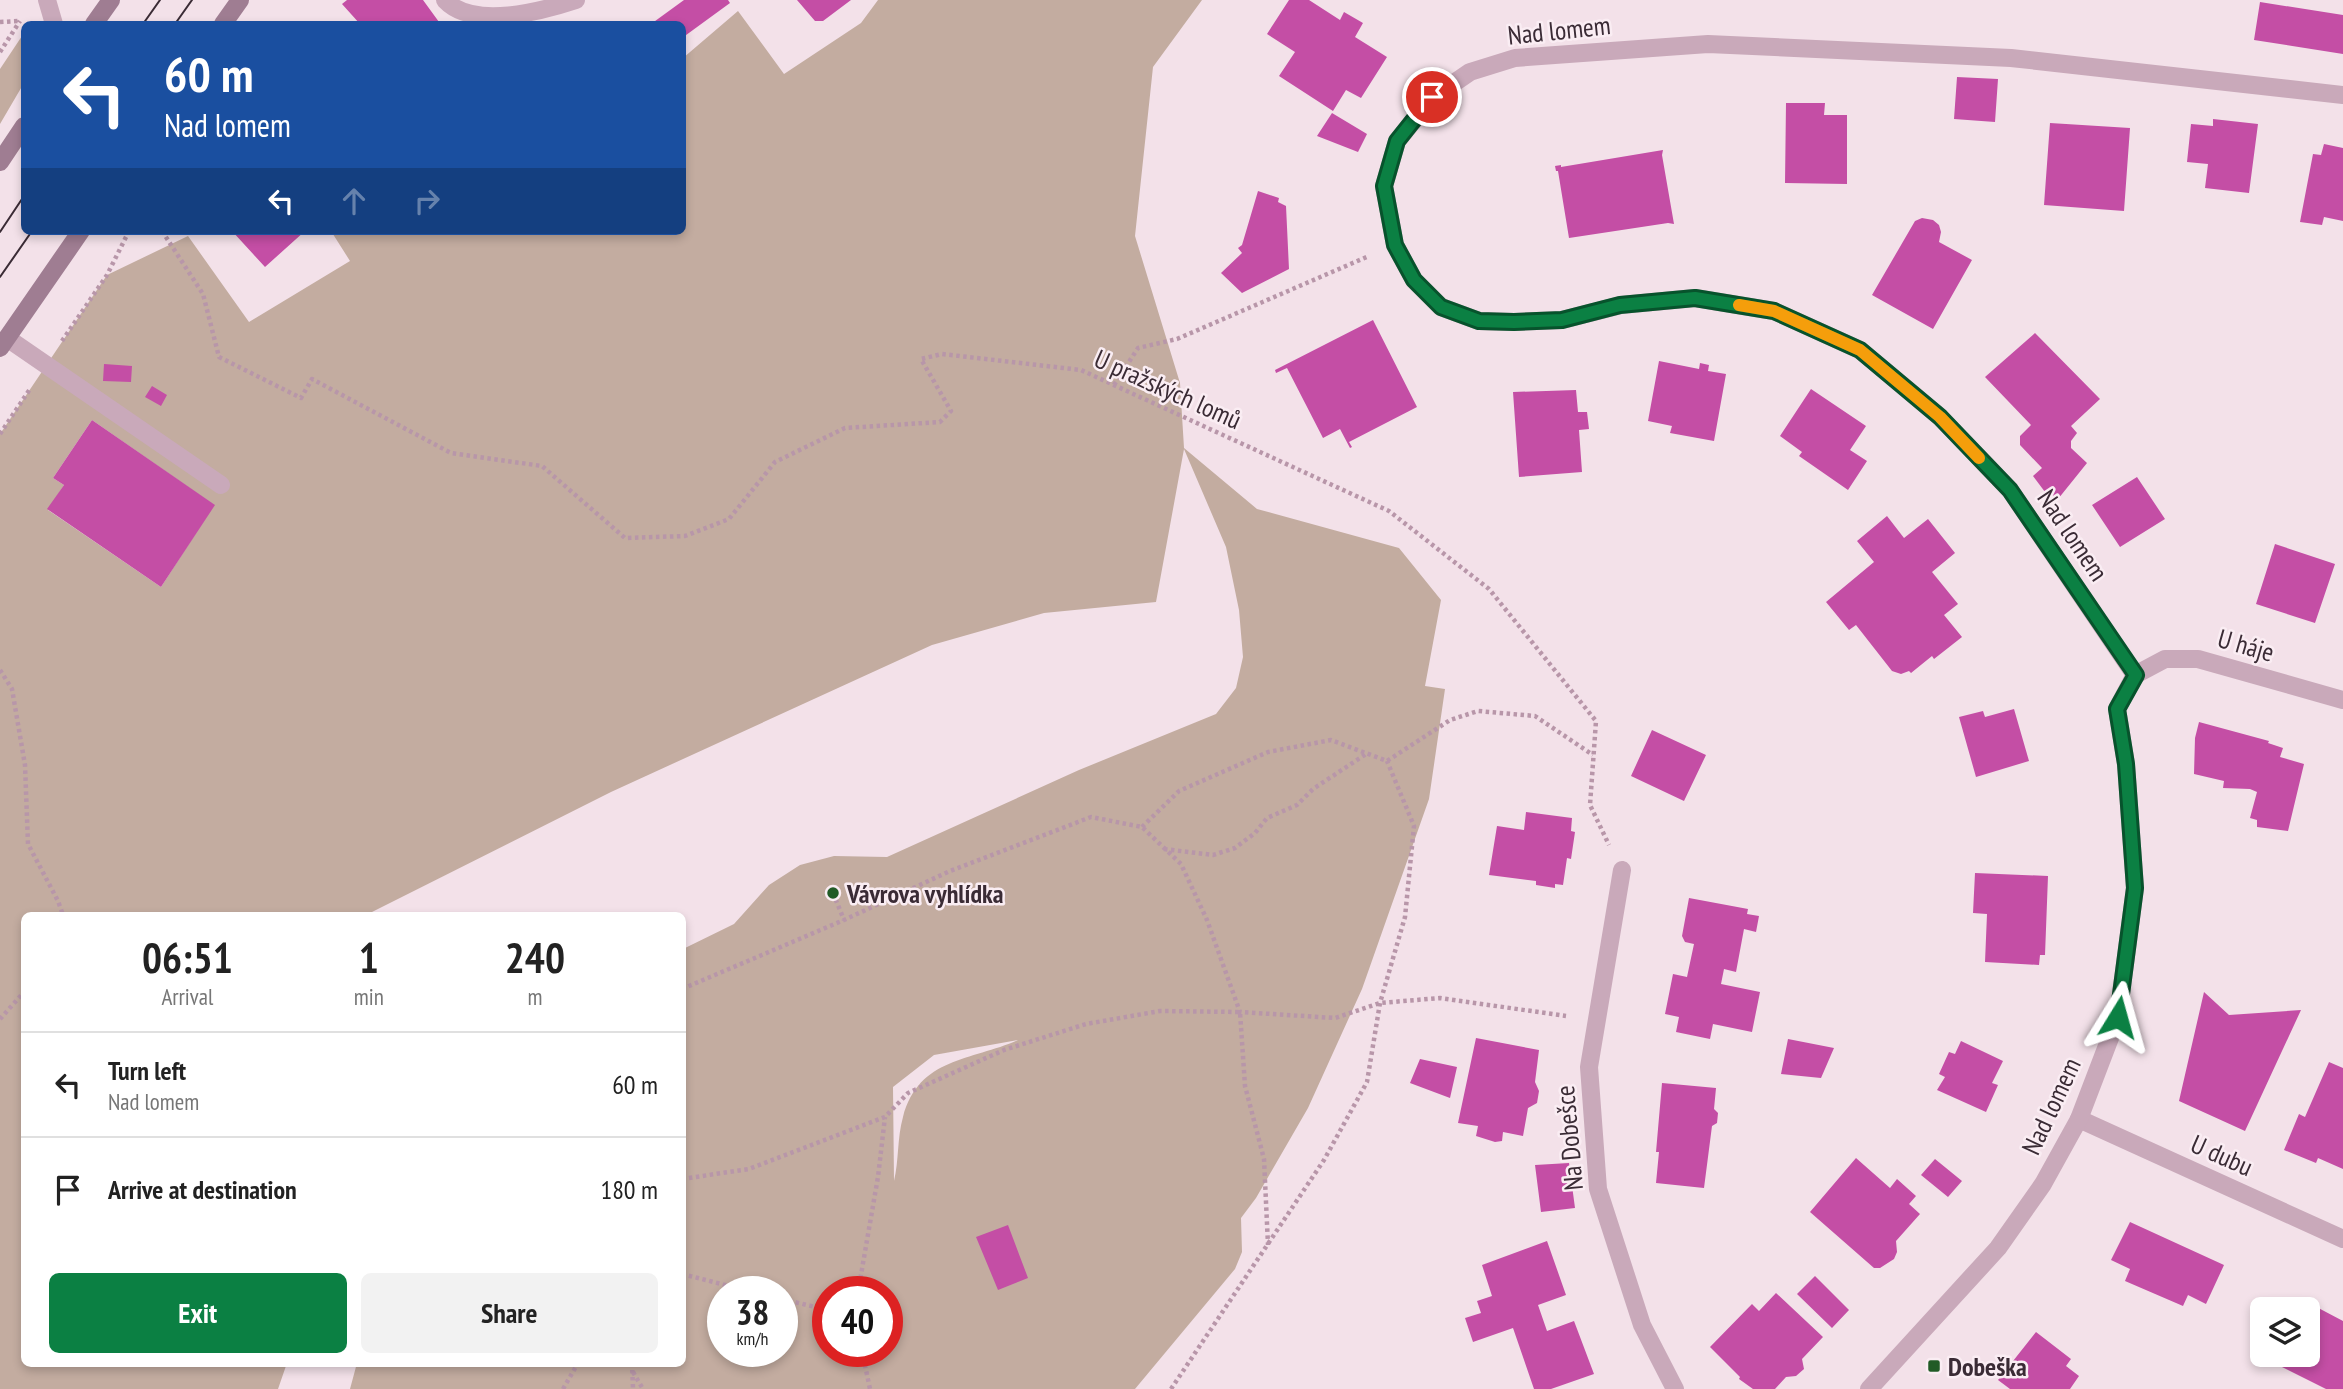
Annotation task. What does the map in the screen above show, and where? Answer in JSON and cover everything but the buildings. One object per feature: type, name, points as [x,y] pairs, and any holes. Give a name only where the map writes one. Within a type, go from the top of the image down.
[{"type":"main road","points":[[96,21],[111,0]]},
{"type":"main road","points":[[225,21],[240,0]]},
{"type":"main road","points":[[0,162],[21,130]]},
{"type":"main road","points":[[4,343],[77,235]]},
{"type":"street","points":[[47,0],[53,21]]},
{"type":"street","points":[[446,0],[453,8],[481,15],[510,15],[541,12],[576,0]]},
{"type":"street","name":"Nad lomem","points":[[1869,1389],[1998,1248],[2043,1184],[2079,1119],[2118,1017],[2135,888],[2126,764],[2117,709],[2136,675],[2010,490],[1940,417],[1860,350],[1774,311],[1695,298],[1620,305],[1562,320],[1514,322],[1479,321],[1441,307],[1414,280],[1395,245],[1384,186],[1397,141],[1432,97],[1470,72],[1515,58],[1708,44],[2011,58],[2343,95]]},
{"type":"street","points":[[4,343],[46,365],[221,485]]},
{"type":"street","name":"U háje","points":[[2136,675],[2165,659],[2198,659],[2343,700]]},
{"type":"street","name":"Na Dobešce","points":[[1622,870],[1589,1067],[1598,1189],[1642,1325],[1675,1389]]},
{"type":"street","name":"U dubu","points":[[2079,1119],[2343,1239]]},
{"type":"path","points":[[0,52],[27,10]]},
{"type":"path","points":[[0,22],[20,21]]},
{"type":"path","points":[[0,434],[107,275],[126,235]]},
{"type":"path","name":"U pražských lomů","points":[[165,235],[203,294],[219,357],[301,398],[312,379],[451,453],[542,466],[625,538],[685,536],[729,519],[775,462],[845,428],[940,422],[951,411],[921,359],[942,354],[1081,370],[1389,511],[1489,589],[1596,721],[1590,805],[1622,870]]},
{"type":"path","points":[[1114,385],[1138,348],[1177,339],[1395,245]]},
{"type":"path","points":[[0,670],[12,689],[25,765],[28,844],[62,912]]},
{"type":"path","points":[[1387,761],[1450,720],[1478,711],[1535,716],[1593,755]]},
{"type":"path","points":[[1142,827],[1179,792],[1268,752],[1331,740],[1387,761],[1414,826],[1405,917],[1380,1003],[1367,1082],[1324,1160],[1171,1389]]},
{"type":"path","points":[[1164,849],[1213,855],[1236,848],[1255,833],[1267,818],[1297,805],[1313,789],[1367,753]]},
{"type":"path","points":[[686,987],[844,920],[950,871],[1091,817],[1142,827],[1181,864],[1207,920],[1240,1012],[1245,1086],[1264,1159],[1268,1245]]},
{"type":"path","points":[[833,893],[844,920]]},
{"type":"path","points":[[0,1018],[21,995]]},
{"type":"path","points":[[686,1178],[749,1169],[885,1117],[908,1093],[1004,1049],[1086,1024],[1160,1011],[1240,1012],[1335,1018],[1380,1003],[1440,998],[1596,1021]]},
{"type":"path","points":[[861,1276],[878,1177],[885,1117]]},
{"type":"path","points":[[686,1275],[707,1280]]},
{"type":"path","points":[[563,1389],[576,1367]]},
{"type":"path","points":[[865,1367],[870,1389]]},
{"type":"path","points":[[632,1370],[633,1389]]},
{"type":"path","points":[[632,1370],[643,1389]]},
{"type":"shaded area","points":[[878,0],[1202,0],[1153,67],[1135,236],[1180,383],[1184,448],[1257,509],[1399,548],[1441,600],[1425,686],[1445,689],[1429,799],[1362,989],[1308,1108],[1256,1198],[1241,1218],[1242,1252],[1235,1269],[1135,1389],[350,1389],[356,1367],[686,1367],[686,948],[734,924],[769,885],[800,865],[834,856],[887,857],[1079,770],[1216,714],[1236,688],[1243,657],[1239,610],[1226,547],[1184,449],[1156,602],[1044,613],[932,645],[611,792],[372,912],[21,912],[21,1367],[286,1367],[278,1389],[0,1389],[0,434],[107,275],[188,236],[249,322],[350,261],[334,235],[686,235],[686,55],[738,11],[784,74],[861,23]],"holes":[[[92,420],[214,505],[161,587],[48,510],[64,485],[53,478]],[[1018,1040],[949,1064],[921,1083],[911,1097],[903,1117],[894,1181],[893,1087],[934,1055]]]},
{"type":"shaded area","points":[[21,38],[21,88],[0,124],[0,69]]},
{"type":"tram line","points":[[145,21],[160,0]]},
{"type":"tram line","points":[[177,21],[192,0]]},
{"type":"tram line","points":[[0,232],[21,200]]},
{"type":"tram line","points":[[0,277],[29,235]]},
{"type":"slow traffic","points":[[1739,305],[1774,311],[1860,350],[1940,417],[1979,458]]},
{"type":"place","name":"Vávrova vyhlídka","points":[[833,893]]},
{"type":"place","name":"Dobeška","points":[[1934,1366]]},
{"type":"route","points":[[1432,97],[1397,141],[1384,186],[1395,245],[1414,280],[1441,307],[1479,321],[1514,322],[1562,320],[1620,305],[1695,298],[1774,311],[1860,350],[1940,417],[2010,490],[2136,675],[2117,709],[2126,764],[2135,888],[2118,1017]]}]
